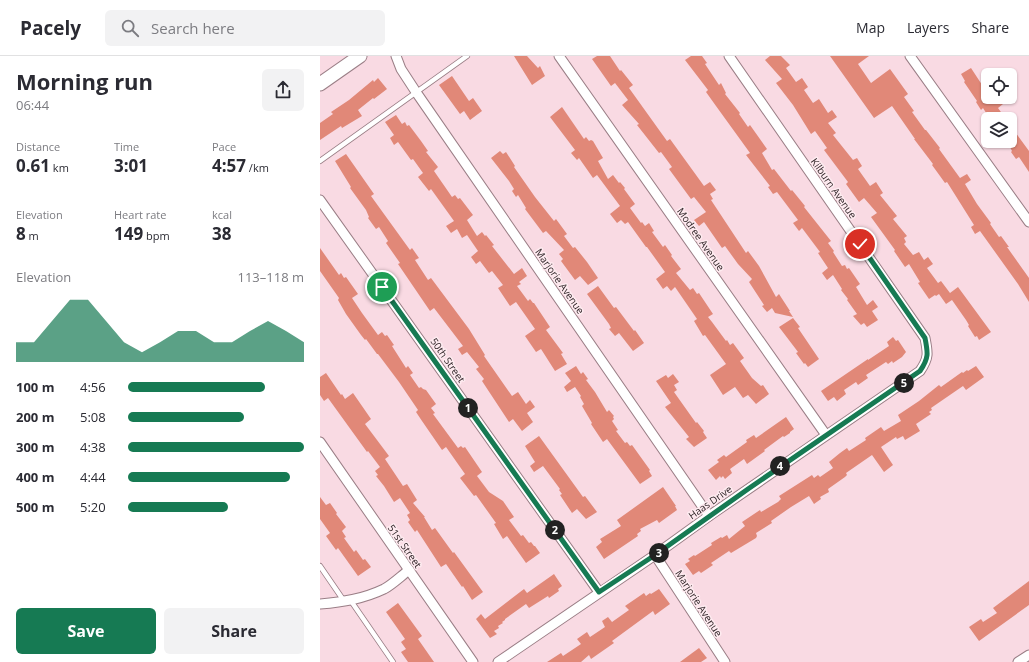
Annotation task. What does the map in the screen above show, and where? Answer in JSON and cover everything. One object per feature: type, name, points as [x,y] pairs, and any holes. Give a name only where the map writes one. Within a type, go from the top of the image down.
[{"type":"street","points":[[320,84],[360,56]]},
{"type":"street","name":"Marjorie Avenue","points":[[396,56],[401,69],[416,92],[709,516]]},
{"type":"street","name":"Modree Avenue","points":[[560,56],[826,435]]},
{"type":"street","name":"Kilburn Avenue","points":[[729,56],[925,338],[928,354]]},
{"type":"street","points":[[910,56],[1029,222]]},
{"type":"street","name":"50th Street","points":[[320,200],[599,592]]},
{"type":"street","name":"Haas Drive","points":[[498,662],[920,371],[926,363],[928,354]]},
{"type":"street","name":"51st Street","points":[[320,442],[473,662]]},
{"type":"street","name":"Marjorie Avenue","points":[[655,555],[725,662]]},
{"type":"street","points":[[320,604],[363,598],[385,588],[408,570]]},
{"type":"street","points":[[1018,662],[1029,655]]},
{"type":"lane","points":[[320,161],[467,56]]},
{"type":"lane","points":[[320,566],[393,662]]},
{"type":"building","points":[[514,56],[527,56],[538,68],[540,66],[545,76],[532,85]]},
{"type":"building","points":[[597,56],[610,56],[620,71],[621,70],[633,85],[629,88],[667,141],[670,139],[704,186],[710,182],[716,190],[710,194],[713,199],[711,200],[746,253],[748,251],[759,266],[776,297],[779,294],[793,317],[775,313],[772,308],[767,312],[762,306],[764,305],[749,282],[752,279],[738,264],[725,246],[722,248],[704,222],[699,226],[694,220],[706,212],[694,197],[691,199],[669,169],[672,167],[661,152],[659,153],[637,125],[639,124],[622,105],[628,100],[615,83],[611,86],[592,59]]},
{"type":"building","points":[[691,56],[702,56],[707,63],[705,64],[719,85],[721,83],[726,93],[725,94],[740,113],[739,114],[748,127],[750,125],[767,149],[762,153],[772,170],[774,169],[791,191],[792,190],[831,241],[828,243],[842,266],[845,265],[847,269],[849,268],[860,284],[856,287],[867,305],[873,300],[878,307],[872,311],[878,320],[867,327],[864,323],[861,325],[853,316],[857,314],[833,275],[827,280],[822,273],[828,268],[818,253],[820,252],[802,228],[799,231],[793,223],[798,220],[777,192],[773,194],[768,187],[770,186],[746,155],[750,153],[706,92],[708,90],[685,60]]},
{"type":"building","points":[[770,56],[781,56],[790,65],[786,68],[796,82],[802,78],[808,87],[804,90],[813,103],[819,99],[828,113],[832,110],[837,117],[828,123],[836,133],[833,135],[853,160],[857,158],[862,166],[858,169],[870,186],[876,182],[883,193],[880,195],[897,216],[893,219],[907,236],[904,238],[906,242],[904,244],[913,255],[919,252],[924,260],[928,257],[933,264],[927,268],[938,283],[941,281],[950,293],[958,287],[991,332],[979,340],[977,336],[975,337],[966,320],[952,300],[946,304],[939,294],[929,299],[918,283],[920,282],[909,264],[905,267],[894,251],[895,250],[871,217],[877,213],[864,198],[859,202],[846,184],[848,182],[824,150],[827,148],[815,131],[811,134],[793,105],[776,83],[782,79],[765,60]]},
{"type":"building","points":[[830,56],[869,56],[858,64],[871,83],[890,69],[908,94],[904,97],[914,111],[912,112],[940,148],[939,149],[960,178],[967,174],[971,180],[965,184],[991,223],[990,224],[999,237],[1001,236],[1009,247],[1007,247],[1029,278],[1029,302],[980,231],[975,234],[971,227],[974,225],[947,182],[945,183],[892,106],[874,118]]},
{"type":"building","points":[[971,68],[981,83],[981,104],[1003,104],[998,108],[1001,112],[986,112],[983,108],[981,110],[976,102],[977,101],[964,82],[965,81],[961,74]]},
{"type":"building","points":[[452,76],[469,101],[473,98],[482,111],[470,120],[464,111],[460,114],[439,85]]},
{"type":"building","points":[[378,78],[387,89],[358,110],[362,116],[342,128],[341,126],[320,140],[320,123],[333,114],[331,112],[349,100],[373,80],[374,82]]},
{"type":"building","points":[[562,107],[584,139],[586,137],[589,141],[593,141],[603,158],[598,161],[608,179],[613,175],[625,188],[624,189],[635,204],[630,208],[641,223],[642,222],[645,226],[649,223],[654,231],[652,232],[663,247],[665,245],[681,269],[676,273],[690,290],[693,288],[697,294],[699,293],[713,314],[708,317],[726,341],[727,340],[730,345],[733,343],[744,358],[740,361],[752,378],[761,386],[763,385],[769,394],[756,404],[748,395],[743,398],[735,387],[723,395],[710,375],[726,364],[705,335],[703,336],[694,321],[697,319],[675,287],[671,291],[667,286],[663,289],[656,279],[665,272],[628,222],[625,224],[621,220],[617,223],[610,214],[620,206],[597,175],[593,178],[579,158],[577,160],[571,153],[575,150],[550,117]]},
{"type":"building","points":[[396,115],[402,124],[405,122],[407,126],[409,125],[428,151],[426,152],[438,167],[434,171],[452,197],[455,195],[458,199],[460,198],[473,215],[467,220],[477,236],[482,232],[485,236],[486,235],[494,245],[492,246],[514,274],[522,268],[527,276],[519,282],[521,284],[517,286],[528,301],[530,299],[534,303],[550,327],[546,330],[563,353],[561,354],[567,364],[555,371],[541,349],[536,352],[525,336],[535,329],[516,302],[510,306],[498,288],[503,285],[492,271],[489,273],[480,261],[476,264],[471,257],[478,251],[467,235],[462,238],[457,229],[451,233],[446,226],[454,221],[431,189],[429,191],[418,177],[423,173],[413,159],[411,160],[398,142],[394,145],[390,138],[394,135],[385,122]]},
{"type":"building","points":[[1017,135],[1029,151],[1029,172],[1019,157],[1016,159],[1011,152],[1010,148],[1017,148]]},
{"type":"building","points":[[500,151],[503,154],[506,152],[515,166],[514,167],[535,197],[554,221],[556,219],[567,234],[564,236],[573,248],[575,247],[598,278],[588,285],[580,276],[575,280],[561,261],[563,259],[559,254],[564,250],[546,231],[543,233],[525,209],[526,208],[518,195],[516,197],[512,191],[514,189],[509,181],[491,158]]},
{"type":"building","points":[[346,154],[374,194],[371,196],[410,250],[412,248],[419,258],[415,260],[428,280],[431,278],[469,329],[485,355],[484,356],[512,396],[518,392],[526,404],[530,400],[535,407],[527,413],[533,422],[522,431],[513,419],[509,422],[482,381],[484,379],[476,369],[479,367],[467,352],[462,355],[458,349],[463,346],[434,308],[430,311],[398,264],[400,263],[386,243],[388,241],[379,227],[376,229],[368,218],[369,217],[366,210],[350,188],[351,187],[335,161]]},
{"type":"building","points":[[320,248],[339,275],[341,273],[344,278],[346,277],[358,294],[352,298],[378,335],[382,332],[385,336],[387,335],[406,368],[408,366],[413,373],[410,375],[419,388],[421,387],[426,390],[436,404],[431,408],[435,413],[433,414],[458,448],[461,446],[463,448],[465,447],[482,472],[477,476],[489,492],[503,501],[514,517],[509,520],[521,536],[523,535],[529,543],[531,542],[540,553],[526,563],[507,536],[503,539],[494,524],[496,523],[476,495],[474,496],[460,478],[465,474],[446,447],[442,450],[416,412],[418,410],[399,382],[346,314],[338,300],[339,298],[320,271]]},
{"type":"building","points":[[598,286],[614,308],[616,307],[644,343],[633,351],[619,333],[615,336],[609,329],[611,328],[609,324],[587,294]]},
{"type":"building","points":[[793,318],[819,359],[808,367],[796,353],[798,352],[779,327]]},
{"type":"building","points":[[893,337],[896,341],[898,340],[906,352],[902,357],[893,363],[892,361],[888,364],[886,362],[866,375],[868,378],[858,385],[856,382],[844,390],[846,394],[837,401],[834,397],[828,401],[821,391],[889,346],[887,342]]},
{"type":"building","points":[[576,366],[581,374],[583,372],[588,379],[586,380],[607,412],[609,410],[614,416],[612,421],[618,430],[616,431],[625,443],[627,442],[630,446],[632,445],[650,470],[649,471],[652,476],[640,484],[607,439],[603,442],[591,424],[592,423],[582,406],[584,404],[580,397],[581,396],[575,387],[567,392],[564,387],[571,381],[565,373]]},
{"type":"building","points":[[976,366],[984,377],[966,390],[963,386],[931,408],[932,410],[929,412],[931,414],[916,424],[920,431],[905,440],[903,436],[897,439],[896,437],[881,447],[893,465],[884,472],[872,455],[846,473],[847,475],[845,477],[828,489],[829,492],[820,497],[821,499],[814,504],[809,496],[771,521],[772,523],[756,533],[756,538],[731,553],[729,551],[711,563],[713,565],[701,573],[699,571],[693,575],[685,564],[690,561],[688,559],[712,545],[711,543],[721,537],[722,538],[727,535],[729,539],[745,526],[742,522],[760,510],[761,512],[778,502],[781,499],[779,496],[812,475],[814,478],[818,475],[820,477],[833,468],[829,462],[847,448],[849,451],[866,440],[865,438],[881,427],[884,431],[901,421],[898,415],[939,385],[941,387],[962,372],[968,371]]},
{"type":"building","points":[[326,373],[345,399],[353,393],[371,419],[365,424],[389,456],[385,459],[403,486],[407,484],[417,500],[413,503],[425,517],[432,530],[435,528],[453,553],[454,552],[483,592],[472,600],[446,564],[441,567],[417,530],[415,532],[408,522],[410,520],[407,515],[410,513],[400,498],[394,502],[376,476],[378,475],[375,471],[380,467],[368,451],[367,452],[328,398],[324,401],[320,395],[320,377]]},
{"type":"building","points":[[673,374],[679,382],[674,385],[677,390],[674,392],[696,423],[697,422],[704,431],[703,432],[707,438],[694,447],[686,439],[689,437],[665,407],[671,403],[656,381],[666,375],[668,378]]},
{"type":"building","points":[[786,417],[794,429],[747,464],[744,459],[730,469],[732,473],[725,479],[723,476],[721,478],[720,476],[716,480],[708,470],[719,462],[717,460],[724,455],[726,457],[747,442],[746,440],[754,435],[756,438]]},
{"type":"building","points":[[539,436],[583,497],[585,496],[597,512],[586,519],[577,509],[572,513],[560,495],[562,494],[559,490],[560,489],[543,466],[534,472],[530,466],[535,462],[525,446]]},
{"type":"building","points":[[663,487],[676,506],[677,510],[659,523],[657,520],[640,529],[641,531],[637,534],[638,536],[604,559],[596,547],[602,542],[600,539],[621,526],[617,520]]},
{"type":"building","points":[[320,497],[326,505],[330,503],[346,527],[342,531],[346,537],[344,538],[354,552],[356,550],[363,560],[365,559],[371,567],[358,576],[338,548],[336,550],[326,536],[330,533],[320,519]]},
{"type":"building","points":[[554,574],[562,586],[558,589],[559,591],[529,608],[526,604],[505,619],[502,622],[503,623],[498,626],[499,628],[494,631],[497,634],[490,638],[476,619],[481,614],[485,619],[524,589],[527,593]]},
{"type":"building","points":[[1029,581],[1029,605],[979,641],[969,627],[981,619],[983,622],[997,613],[993,608]]},
{"type":"building","points":[[659,589],[670,604],[655,615],[653,611],[612,641],[614,643],[591,659],[589,655],[581,662],[547,662],[561,653],[563,656],[581,644],[577,639],[587,632],[590,637],[605,627],[602,621],[608,617],[612,622],[629,610],[625,606],[644,593],[646,596]]},
{"type":"building","points":[[398,603],[422,636],[418,639],[434,662],[408,662],[401,652],[406,649],[401,642],[405,639],[386,612]]},
{"type":"building","points":[[699,648],[707,658],[701,662],[680,662]]},
{"type":"route","points":[[382,287],[599,592],[655,555],[709,516],[920,371],[926,363],[928,354],[925,338],[860,244]]}]
